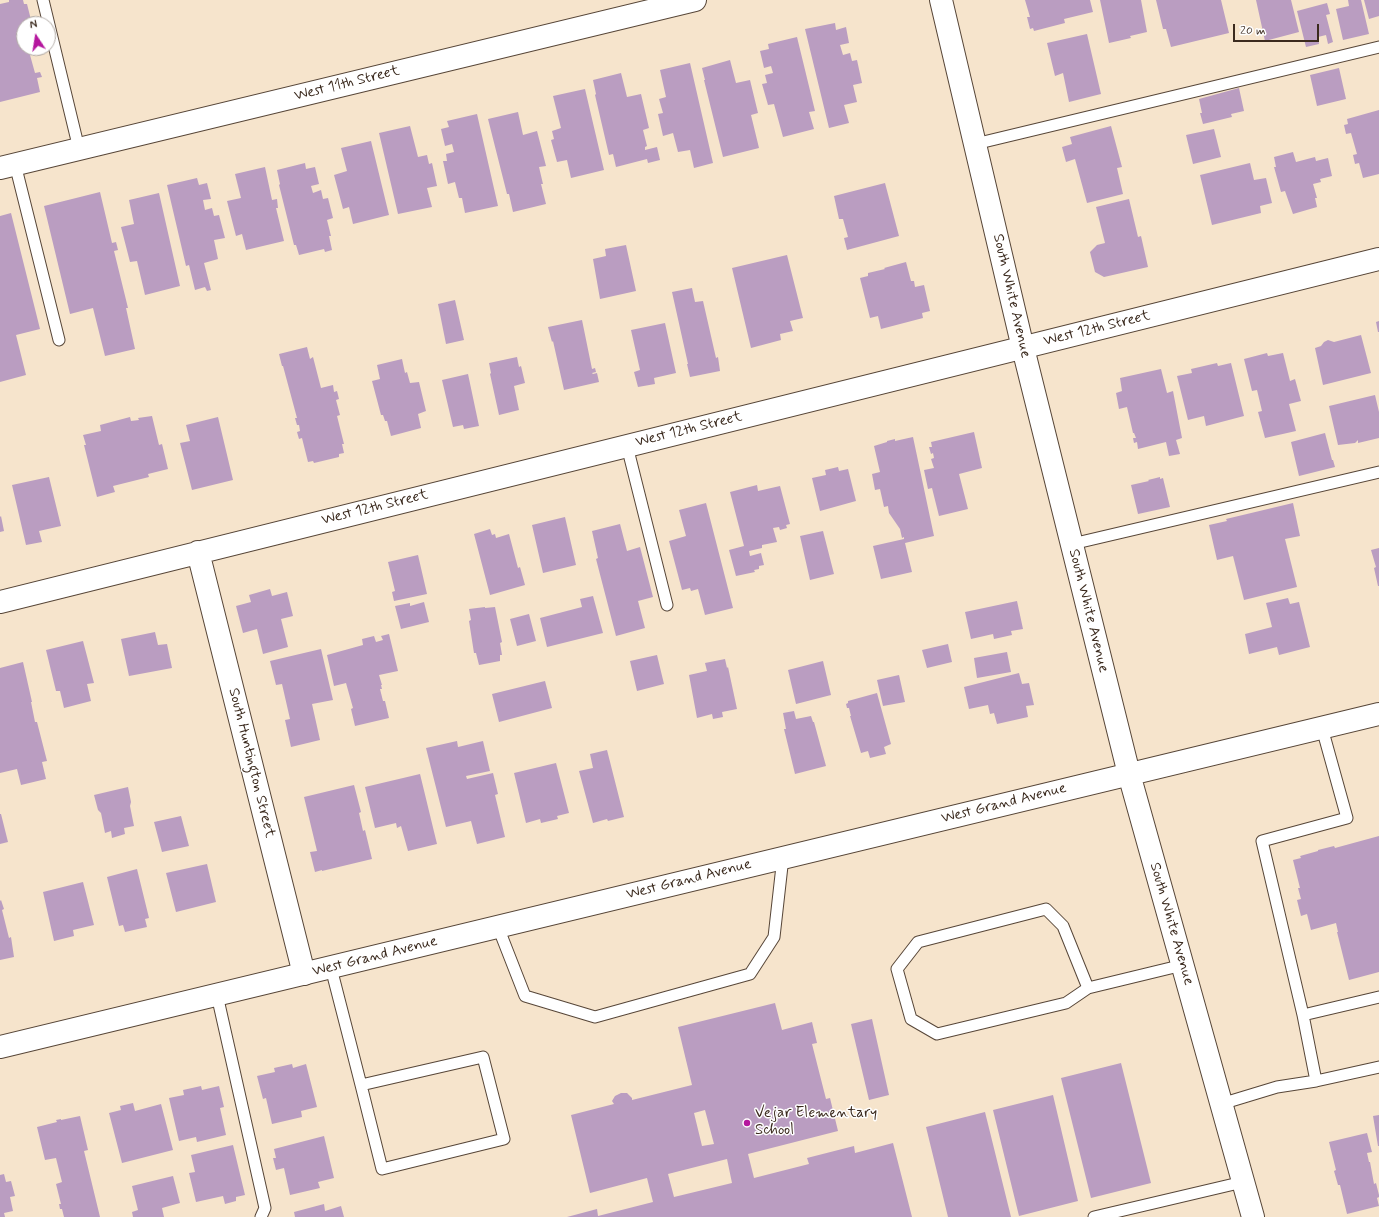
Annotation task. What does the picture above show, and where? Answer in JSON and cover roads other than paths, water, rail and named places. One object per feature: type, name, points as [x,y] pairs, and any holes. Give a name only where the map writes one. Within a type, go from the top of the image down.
[{"type":"street","name":"West 11th Street","points":[[7,166],[695,0]]},
{"type":"street","name":"South White Avenue","points":[[941,0],[1023,348],[1129,774],[1253,1217]]},
{"type":"street","name":"West 12th Street","points":[[0,602],[1379,260]]},
{"type":"street","name":"South Huntington Street","points":[[198,552],[304,974]]},
{"type":"street","name":"West Grand Avenue","points":[[0,1047],[1379,714]]},
{"type":"lane","points":[[43,0],[79,149]]},
{"type":"lane","points":[[975,144],[1379,47]]},
{"type":"lane","points":[[7,166],[59,340]]},
{"type":"lane","points":[[627,446],[667,605]]},
{"type":"lane","points":[[1072,544],[1379,472]]},
{"type":"lane","points":[[1316,1081],[1303,1015],[1262,841],[1347,818],[1322,728]]},
{"type":"lane","points":[[498,927],[525,996],[595,1017],[750,974],[774,937],[783,858]]},
{"type":"lane","points":[[1088,988],[1063,926],[1046,909],[918,942],[897,969],[912,1019],[937,1034],[1066,1003],[1088,988],[1183,966]]},
{"type":"lane","points":[[331,968],[382,1169],[504,1139],[483,1057],[361,1085]]},
{"type":"lane","points":[[217,995],[265,1208],[261,1217]]},
{"type":"lane","points":[[1303,1015],[1379,997]]},
{"type":"lane","points":[[1221,1104],[1277,1087],[1316,1081],[1379,1067]]},
{"type":"lane","points":[[1094,1217],[1243,1182]]},
{"type":"place","name":"Vejar Elementary School","points":[[747,1123]]}]
